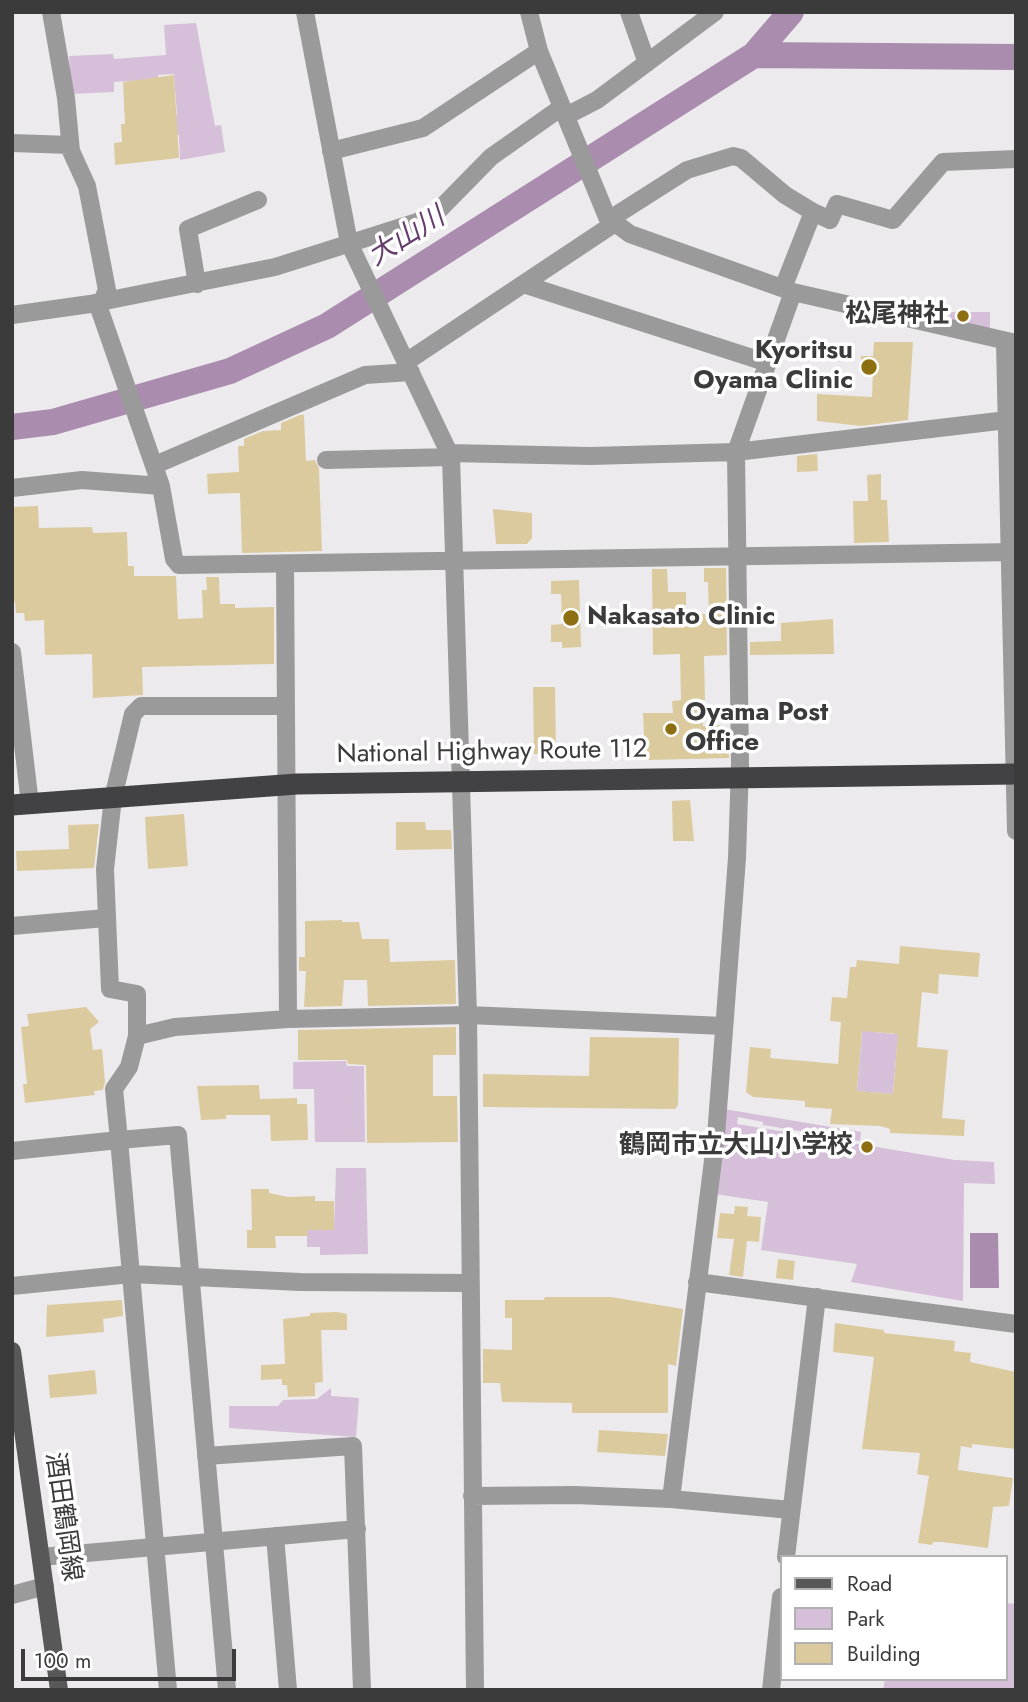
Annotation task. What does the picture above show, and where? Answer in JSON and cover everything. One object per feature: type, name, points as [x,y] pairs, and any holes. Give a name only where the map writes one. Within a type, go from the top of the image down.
[{"type":"highway","name":"National Highway Route 112","points":[[21,804],[285,785],[1016,774]]},
{"type":"main road","name":"酒田鶴岡線","points":[[12,1351],[59,1690]]},
{"type":"street","points":[[51,12],[66,99],[70,145],[88,186],[107,290],[99,308],[162,486],[174,559],[179,565],[1013,552]]},
{"type":"street","points":[[306,12],[349,243],[450,455],[468,1015],[475,1690]]},
{"type":"street","points":[[529,12],[539,51],[611,220],[630,234],[788,290],[1010,343],[1007,420],[1013,552],[1016,831]]},
{"type":"street","points":[[629,12],[647,63]]},
{"type":"street","points":[[12,314],[102,302],[275,267],[417,222],[437,212],[491,157],[564,112],[597,100],[715,12]]},
{"type":"street","points":[[331,151],[423,128],[539,51]]},
{"type":"street","points":[[12,142],[70,145]]},
{"type":"street","points":[[154,461],[365,375],[406,362],[687,170],[733,156],[741,158],[785,195],[830,220],[837,204],[893,220],[943,162],[1016,159]]},
{"type":"street","points":[[197,284],[188,229],[258,200]]},
{"type":"street","points":[[671,1499],[716,1136],[737,858],[740,778],[736,452],[768,363],[813,212]]},
{"type":"street","points":[[523,284],[768,363]]},
{"type":"street","points":[[326,460],[450,455],[590,456],[736,452],[1007,420]]},
{"type":"street","points":[[12,488],[82,480],[162,486]]},
{"type":"street","points":[[285,565],[288,1019]]},
{"type":"street","points":[[12,652],[21,804]]},
{"type":"street","points":[[168,1690],[114,1089],[129,1067],[137,1036],[137,994],[110,989],[104,869],[113,798],[133,714],[141,706],[285,706]]},
{"type":"street","points":[[12,926],[106,918]]},
{"type":"street","points":[[137,1036],[176,1027],[288,1019],[468,1015],[724,1026]]},
{"type":"street","points":[[12,1151],[178,1135],[227,1690]]},
{"type":"street","points":[[12,1286],[131,1275],[190,1275],[300,1282],[469,1283]]},
{"type":"street","points":[[697,1282],[1016,1324]]},
{"type":"street","points":[[786,1555],[817,1297]]},
{"type":"street","points":[[206,1456],[353,1446],[362,1690]]},
{"type":"street","points":[[472,1496],[575,1495],[671,1499],[791,1510]]},
{"type":"street","points":[[41,1557],[357,1529]]},
{"type":"street","points":[[275,1536],[288,1690]]},
{"type":"street","points":[[12,1595],[45,1586]]},
{"type":"street","points":[[771,1690],[780,1606]]},
{"type":"green space","points":[[196,23],[215,126],[221,125],[225,152],[180,160],[179,135],[171,135],[170,116],[177,115],[174,74],[158,75],[158,79],[114,82],[114,92],[71,94],[69,56],[113,54],[114,59],[166,55],[164,25]]},
{"type":"green space","points":[[950,312],[990,312],[990,335],[948,325]]},
{"type":"green space","points":[[863,1022],[873,1032],[894,1034],[908,1026],[897,1046],[893,1094],[857,1091]]},
{"type":"green space","points":[[346,1061],[347,1066],[364,1066],[365,1142],[315,1142],[314,1089],[293,1089],[293,1062]]},
{"type":"green space","points":[[724,1109],[861,1132],[860,1141],[763,1125],[763,1122],[738,1117],[737,1124],[955,1160],[994,1162],[995,1184],[964,1183],[963,1301],[851,1282],[857,1264],[761,1250],[768,1202],[715,1194]]},
{"type":"green space","points":[[336,1168],[366,1168],[368,1254],[320,1255],[320,1247],[307,1247],[307,1230],[334,1230]]},
{"type":"green space","points":[[331,1388],[331,1396],[359,1398],[356,1437],[229,1428],[229,1406],[278,1406],[283,1400],[317,1399]]},
{"type":"green space","points":[[1007,1603],[1016,1604],[1016,1690],[883,1690],[885,1681],[1007,1681]]},
{"type":"shaded area","points":[[970,1233],[998,1233],[999,1288],[970,1288]]},
{"type":"building","points":[[174,75],[179,158],[115,165],[114,143],[122,142],[121,124],[125,124],[123,82]]},
{"type":"building","points":[[874,342],[913,342],[908,420],[861,426],[817,421],[817,394],[872,397],[873,370],[861,370],[861,356],[873,356]]},
{"type":"building","points":[[304,415],[306,461],[315,460],[319,468],[322,551],[242,553],[240,493],[208,494],[207,474],[239,472],[238,446],[244,446],[244,439],[263,431],[281,430],[281,423]]},
{"type":"building","points":[[817,454],[818,471],[797,472],[797,456]]},
{"type":"building","points":[[881,474],[881,500],[887,500],[889,542],[854,543],[853,501],[868,501],[867,475]]},
{"type":"building","points":[[38,506],[39,528],[92,527],[93,533],[127,532],[128,566],[134,566],[134,576],[176,576],[178,619],[203,618],[202,590],[207,590],[206,577],[219,577],[220,604],[235,604],[235,608],[274,607],[274,664],[142,667],[143,695],[93,698],[92,654],[45,655],[44,620],[25,621],[24,613],[16,613],[15,602],[12,602],[12,507]]},
{"type":"building","points":[[493,509],[532,513],[532,538],[527,544],[496,544]]},
{"type":"building","points":[[704,568],[726,568],[727,655],[704,656],[705,700],[702,700],[703,726],[720,725],[720,731],[728,731],[729,758],[648,760],[645,759],[643,713],[673,713],[672,701],[681,700],[680,654],[653,655],[652,569],[667,569],[668,592],[686,592],[686,614],[709,614],[708,582],[704,582]]},
{"type":"building","name":"Nakasato Clinic","points":[[579,580],[581,647],[562,648],[562,642],[551,642],[551,625],[562,624],[561,594],[551,594],[551,581]]},
{"type":"building","points":[[833,619],[834,654],[750,655],[750,642],[781,641],[781,623]]},
{"type":"building","points":[[533,687],[555,687],[556,754],[534,754]]},
{"type":"building","points":[[690,800],[694,841],[673,841],[672,801]]},
{"type":"building","points":[[184,814],[188,866],[148,869],[145,817]]},
{"type":"building","points":[[396,822],[425,822],[426,830],[451,830],[452,849],[396,850]]},
{"type":"building","points":[[99,824],[94,868],[17,871],[16,851],[69,849],[68,825]]},
{"type":"building","points":[[305,921],[359,922],[362,939],[389,939],[390,962],[455,960],[456,1004],[368,1006],[367,980],[344,980],[342,1006],[304,1007],[306,971],[299,971],[299,957],[305,957]]},
{"type":"building","points":[[900,946],[980,953],[978,977],[939,974],[938,994],[922,992],[917,1047],[948,1050],[942,1118],[965,1120],[964,1136],[890,1133],[890,1129],[880,1126],[830,1124],[832,1109],[805,1107],[805,1101],[753,1097],[746,1092],[750,1047],[771,1049],[770,1058],[838,1064],[841,1022],[830,1021],[832,997],[847,998],[850,967],[856,967],[857,960],[899,964]],"holes":[[[862,1031],[898,1034],[893,1094],[857,1091]]]},
{"type":"building","points":[[86,1007],[99,1022],[90,1029],[93,1050],[102,1049],[105,1082],[103,1090],[94,1091],[95,1095],[25,1103],[23,1084],[27,1084],[21,1027],[29,1026],[27,1014]]},
{"type":"building","points":[[456,1027],[456,1055],[433,1055],[433,1096],[457,1096],[458,1142],[367,1143],[366,1065],[348,1064],[347,1060],[298,1060],[298,1030]]},
{"type":"building","points":[[590,1037],[679,1038],[678,1105],[675,1109],[483,1107],[483,1074],[589,1076]]},
{"type":"building","points":[[259,1085],[260,1099],[297,1098],[297,1104],[307,1104],[308,1140],[271,1141],[270,1115],[226,1115],[226,1119],[201,1120],[197,1086]]},
{"type":"building","points":[[251,1189],[269,1189],[269,1193],[288,1197],[315,1196],[315,1201],[334,1201],[334,1230],[307,1230],[308,1236],[275,1236],[276,1248],[247,1248],[247,1230],[252,1230]]},
{"type":"building","points":[[735,1206],[748,1207],[747,1216],[761,1217],[759,1242],[747,1241],[743,1277],[729,1275],[734,1239],[717,1238],[720,1213],[734,1214]]},
{"type":"building","points":[[778,1259],[795,1261],[793,1280],[776,1278]]},
{"type":"building","points":[[545,1297],[611,1297],[683,1309],[676,1366],[668,1364],[668,1413],[572,1413],[572,1403],[502,1402],[500,1383],[483,1383],[483,1349],[512,1350],[512,1318],[505,1318],[505,1300],[544,1300]]},
{"type":"building","points":[[122,1300],[123,1316],[103,1319],[104,1332],[46,1337],[47,1305]]},
{"type":"building","points":[[310,1313],[347,1314],[347,1330],[321,1330],[323,1382],[315,1383],[315,1396],[288,1397],[287,1385],[282,1385],[282,1379],[261,1380],[261,1365],[285,1364],[283,1319],[310,1316]]},
{"type":"building","points":[[835,1323],[884,1330],[884,1333],[955,1341],[954,1351],[971,1353],[970,1362],[1016,1372],[1016,1449],[972,1444],[972,1448],[961,1446],[958,1470],[1013,1478],[1009,1506],[993,1507],[988,1548],[942,1542],[933,1542],[932,1545],[918,1543],[929,1476],[917,1474],[920,1453],[862,1449],[874,1357],[833,1352]]},
{"type":"building","points":[[95,1370],[97,1394],[50,1398],[48,1375]]},
{"type":"building","points":[[599,1430],[668,1434],[665,1456],[597,1452]]},
{"type":"waterway","name":"大山川","points":[[12,427],[53,422],[230,371],[327,326],[754,55],[791,12]]},
{"type":"waterway","points":[[754,55],[1016,57]]},
{"type":"place","name":"松尾神社","points":[[963,316]]},
{"type":"place","name":"Kyoritsu Oyama Clinic","points":[[869,367]]},
{"type":"place","name":"Nakasato Clinic","points":[[571,618]]},
{"type":"place","name":"Oyama Post Office","points":[[671,729]]},
{"type":"place","name":"鶴岡市立大山小学校","points":[[867,1147]]}]
